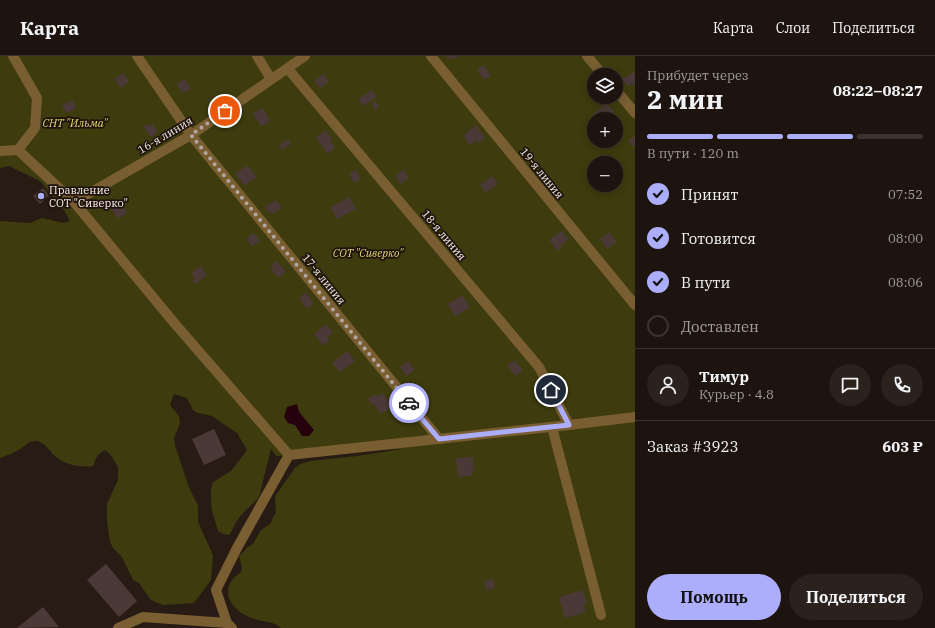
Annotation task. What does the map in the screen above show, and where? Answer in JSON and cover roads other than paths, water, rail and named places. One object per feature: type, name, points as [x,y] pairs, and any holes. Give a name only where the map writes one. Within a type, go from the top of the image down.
[{"type":"street","points":[[13,56],[37,98],[35,128],[18,150]]},
{"type":"street","name":"17-я линия","points":[[137,56],[191,135],[439,439]]},
{"type":"street","points":[[256,56],[272,79]]},
{"type":"street","name":"16-я линия","points":[[74,202],[191,135],[305,56]]},
{"type":"street","name":"19-я линия","points":[[431,56],[635,305]]},
{"type":"street","points":[[587,56],[597,68]]},
{"type":"street","name":"18-я линия","points":[[288,69],[539,367],[569,425]]},
{"type":"street","points":[[623,98],[635,113]]},
{"type":"street","points":[[0,151],[18,150],[74,202],[176,325],[289,455]]},
{"type":"street","points":[[289,455],[635,417]]},
{"type":"street","points":[[552,427],[601,615]]},
{"type":"street","points":[[118,628],[143,617],[230,626],[216,590],[237,548],[289,455]]},
{"type":"place","name":"Правление СОТ \"Сиверко\"","points":[[41,196]]},
{"type":"park label","name":"СНТ \"Ильма\"","points":[[75,123]]},
{"type":"park label","name":"СОТ \"Сиверко\"","points":[[368,253]]}]
